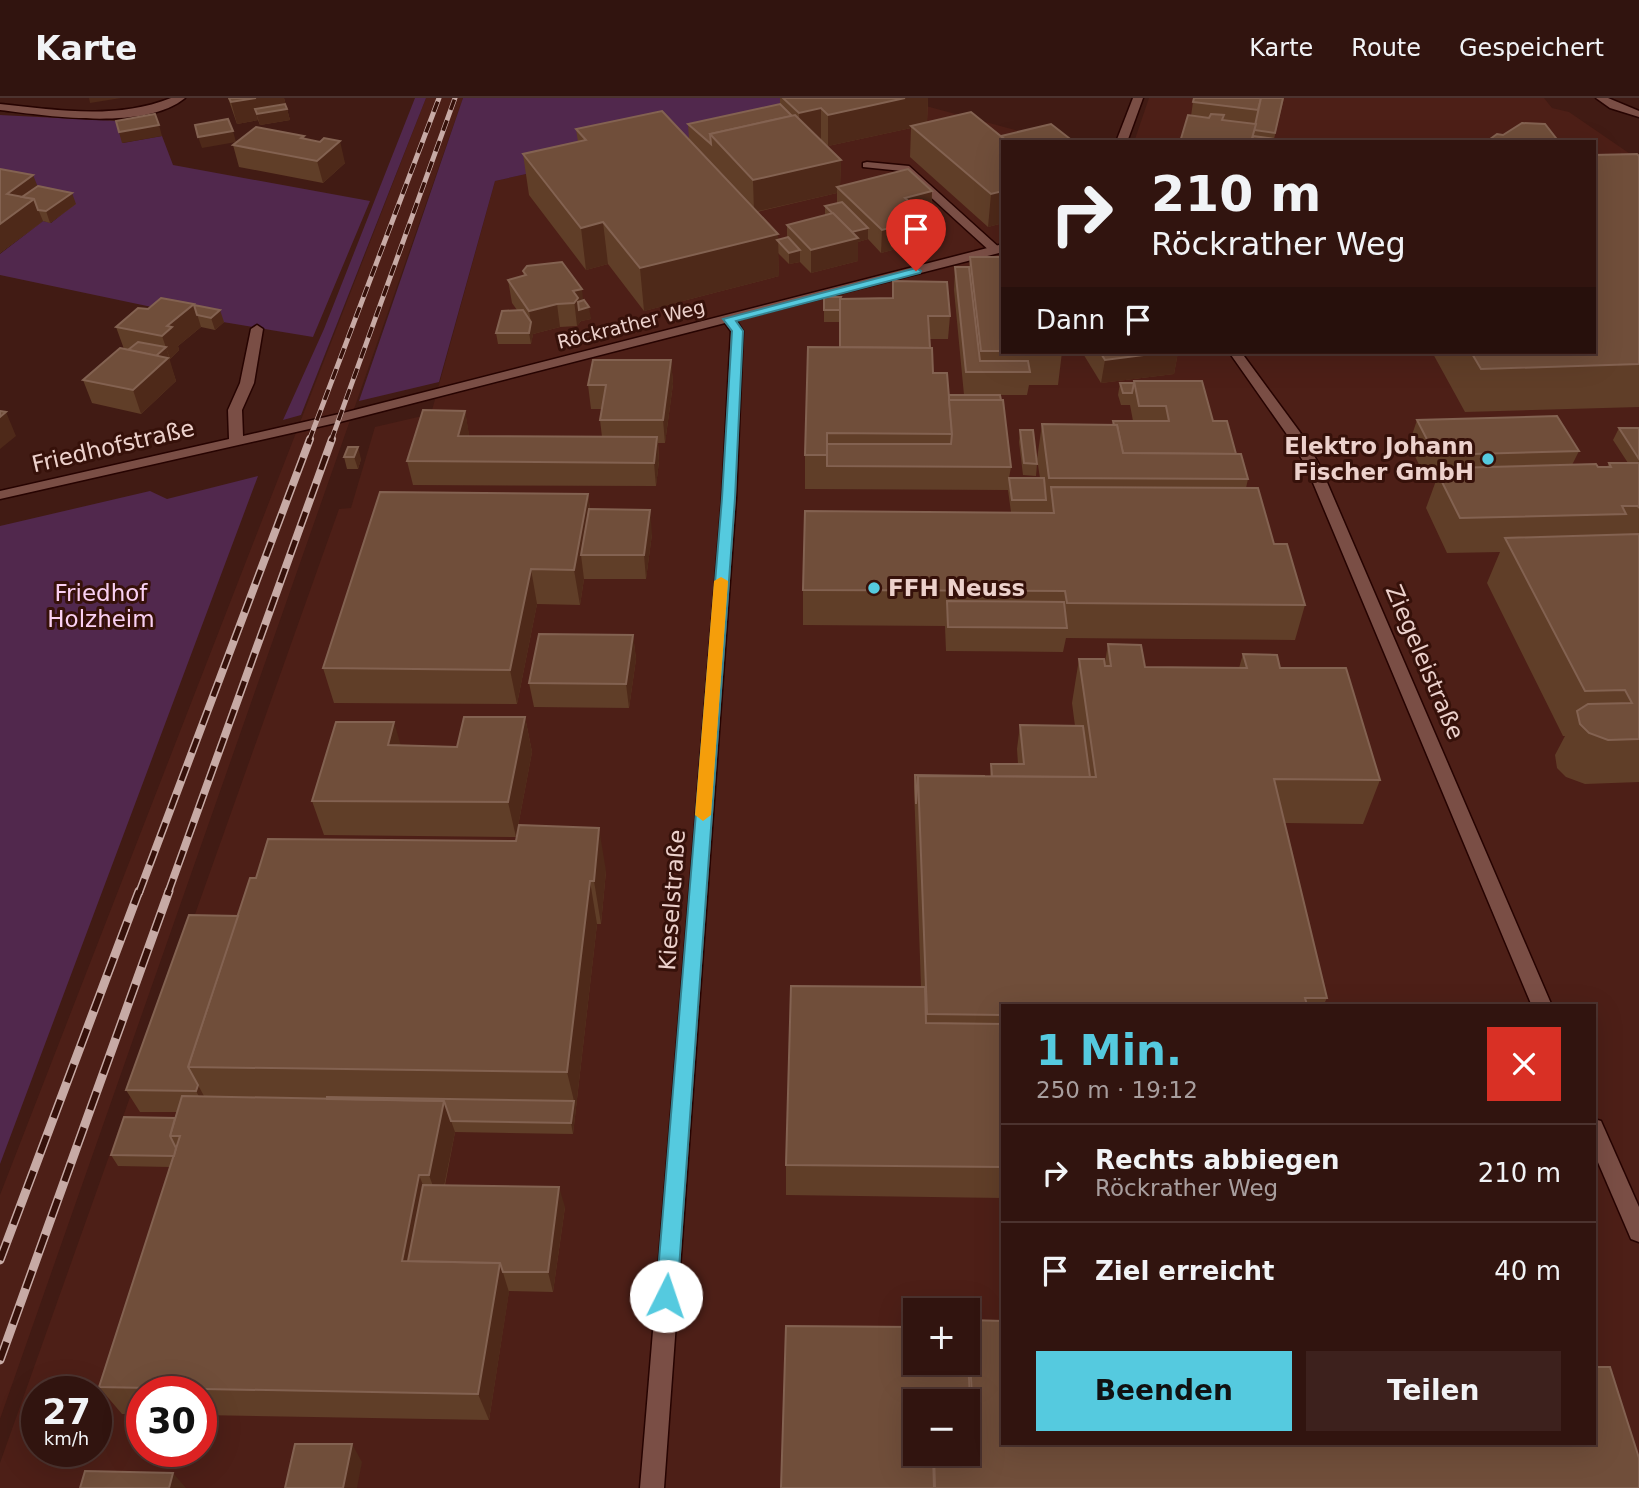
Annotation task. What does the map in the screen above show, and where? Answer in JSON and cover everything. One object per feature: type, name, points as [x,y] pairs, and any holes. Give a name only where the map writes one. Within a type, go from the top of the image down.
[{"type":"street","points":[[0,107],[120,115],[147,110],[180,98]]},
{"type":"street","points":[[1122,140],[1138,98]]},
{"type":"street","points":[[1601,98],[1614,106],[1639,114]]},
{"type":"street","name":"Röckrather Weg","points":[[867,165],[905,168],[999,249]]},
{"type":"street","name":"Röckrather Weg","points":[[316,424],[999,249]]},
{"type":"street","name":"Kieselstraße","points":[[652,1488],[729,498],[737,331],[729,319]]},
{"type":"street","points":[[236,442],[235,410],[247,383],[257,329]]},
{"type":"street","name":"Ziegeleistraße","points":[[1236,354],[1295,435],[1313,466],[1541,1004]]},
{"type":"street","name":"Friedhofstraße","points":[[0,495],[316,424]]},
{"type":"street","points":[[1596,1133],[1639,1232]]},
{"type":"shaded area","points":[[426,98],[463,98],[0,1419],[0,1195]]},
{"type":"shaded area","points":[[870,98],[896,98],[1053,140],[1001,140],[1001,354],[1596,354],[1596,140],[1135,140],[1149,98],[1544,98],[1552,108],[1569,112],[1639,160],[1639,1488],[0,1488],[0,1463],[21,1404],[21,1467],[112,1467],[112,1376],[31,1376],[339,509],[351,508],[375,427],[431,414],[495,181]]},
{"type":"green space","points":[[415,98],[426,98],[301,415],[283,420],[324,329]]},
{"type":"green space","points":[[463,98],[870,98],[495,181],[439,382],[359,401]]},
{"type":"green space","points":[[0,115],[116,121],[123,143],[162,136],[173,165],[370,201],[313,337],[223,322],[0,275],[0,254],[43,221],[51,223],[75,204],[0,189]]},
{"type":"green space","name":"Friedhof Holzheim","points":[[258,476],[0,1164],[0,526],[150,491],[167,499]]},
{"type":"building","points":[[229,98],[256,98],[231,102]]},
{"type":"building","points":[[783,98],[905,98],[828,115],[821,108],[799,113]]},
{"type":"building","points":[[1194,98],[1261,98],[1258,110],[1193,102]]},
{"type":"building","points":[[1261,98],[1283,98],[1275,133],[1254,130]]},
{"type":"building","points":[[285,104],[287,109],[257,114],[255,109]]},
{"type":"building","points":[[780,104],[792,116],[710,134],[711,144],[688,124]]},
{"type":"building","points":[[662,111],[778,234],[640,268],[603,222],[581,228],[523,154],[586,140],[576,129]]},
{"type":"building","points":[[971,112],[1006,140],[1001,140],[1001,192],[991,194],[911,126]]},
{"type":"building","points":[[155,114],[159,125],[119,132],[116,121]]},
{"type":"building","points":[[1211,114],[1224,115],[1222,120],[1256,124],[1252,140],[1181,140],[1188,115],[1209,118]]},
{"type":"building","points":[[795,115],[841,160],[753,180],[710,134]]},
{"type":"building","points":[[228,119],[233,131],[198,137],[195,125]]},
{"type":"building","points":[[1522,123],[1545,124],[1557,140],[1489,140],[1497,134],[1503,135]]},
{"type":"building","points":[[1051,124],[1071,140],[1006,140],[1001,136]]},
{"type":"building","points":[[256,127],[304,136],[301,138],[320,142],[324,138],[340,141],[317,161],[233,145]]},
{"type":"building","points":[[1253,136],[1275,139],[1275,140],[1252,140]]},
{"type":"building","points":[[1596,155],[1639,156],[1639,364],[1481,369],[1472,354],[1596,354]]},
{"type":"building","points":[[0,169],[33,175],[7,194],[34,199],[0,224]]},
{"type":"building","points":[[908,169],[932,191],[905,198],[928,218],[882,230],[837,187]]},
{"type":"building","points":[[38,186],[72,193],[46,211],[38,210],[34,199],[22,197]]},
{"type":"building","points":[[842,202],[868,228],[852,232],[825,206]]},
{"type":"building","points":[[833,213],[858,238],[811,250],[787,225]]},
{"type":"building","points":[[788,237],[800,250],[789,253],[777,240]]},
{"type":"building","points":[[970,257],[1001,257],[1001,351],[981,351]]},
{"type":"building","points":[[562,262],[582,289],[573,291],[578,298],[574,303],[529,311],[508,280],[526,275],[523,271],[527,266]]},
{"type":"building","points":[[955,267],[969,267],[980,361],[1028,361],[1030,372],[966,372]]},
{"type":"building","points":[[893,281],[947,282],[950,316],[928,316],[930,348],[840,347],[840,299],[893,298]]},
{"type":"building","points":[[824,297],[841,297],[840,310],[824,310]]},
{"type":"building","points":[[161,298],[194,304],[167,326],[172,327],[162,336],[116,327],[138,308],[148,309]]},
{"type":"building","points":[[584,300],[589,307],[579,310],[578,302]]},
{"type":"building","points":[[194,305],[220,310],[211,318],[197,315]]},
{"type":"building","points":[[523,310],[531,322],[529,333],[496,333],[502,311]]},
{"type":"building","points":[[138,342],[166,347],[156,356],[128,350]]},
{"type":"building","points":[[808,347],[932,348],[933,373],[947,373],[952,434],[827,433],[827,455],[805,455]]},
{"type":"building","points":[[120,348],[168,358],[133,390],[83,380]]},
{"type":"building","points":[[1101,354],[1152,354],[1105,360]]},
{"type":"building","points":[[593,360],[671,360],[663,420],[600,420],[606,385],[588,385]]},
{"type":"building","points":[[1134,381],[1202,381],[1213,421],[1227,421],[1236,454],[1123,453],[1117,425],[1114,425],[1113,421],[1169,421],[1166,406],[1139,406]]},
{"type":"building","points":[[1120,383],[1134,383],[1132,393],[1123,393]]},
{"type":"building","points":[[949,395],[1000,395],[1001,400],[949,400]]},
{"type":"building","points":[[949,400],[1003,400],[1011,467],[827,466],[827,444],[951,444]]},
{"type":"building","points":[[423,410],[465,411],[458,436],[657,437],[654,463],[407,461]]},
{"type":"building","points":[[1557,416],[1579,451],[1435,455],[1417,420]]},
{"type":"building","points":[[1042,424],[1117,425],[1123,453],[1241,454],[1248,479],[1049,478]]},
{"type":"building","points":[[1619,428],[1639,428],[1639,459]]},
{"type":"building","points":[[1020,430],[1033,430],[1037,464],[1024,463]]},
{"type":"building","points":[[348,447],[358,447],[354,457],[344,457]]},
{"type":"building","points":[[1609,463],[1639,463],[1639,508],[1622,506],[1626,514],[1460,518],[1438,474],[1456,473],[1453,468],[1596,464],[1598,467],[1611,467]]},
{"type":"building","points":[[1009,478],[1044,478],[1046,500],[1012,500]]},
{"type":"building","points":[[1051,487],[1258,488],[1274,544],[1287,544],[1305,605],[1067,603],[1065,591],[803,590],[805,511],[1054,513]]},
{"type":"building","points":[[380,492],[588,494],[574,570],[531,569],[510,670],[323,668]]},
{"type":"building","points":[[589,509],[650,510],[644,555],[581,555]]},
{"type":"building","points":[[1639,534],[1639,739],[1608,740],[1589,733],[1580,724],[1577,711],[1588,704],[1632,703],[1625,690],[1585,691],[1505,538]]},
{"type":"building","points":[[947,601],[1064,602],[1067,628],[948,627]]},
{"type":"building","points":[[539,634],[633,635],[626,684],[529,683]]},
{"type":"building","points":[[1108,644],[1141,645],[1145,667],[1247,668],[1243,654],[1277,655],[1280,668],[1346,668],[1380,780],[1274,779],[1327,998],[1305,998],[1307,1004],[1001,1004],[1001,1015],[927,1014],[918,776],[1096,777],[1079,659],[1104,659],[1105,666],[1111,666]]},
{"type":"building","points":[[464,717],[525,717],[508,802],[312,801],[336,722],[394,722],[388,745],[457,747]]},
{"type":"building","points":[[1020,725],[1083,726],[1090,777],[992,776],[991,764],[1024,764]]},
{"type":"building","points":[[915,775],[985,776],[918,776],[916,804]]},
{"type":"building","points":[[519,825],[599,828],[567,1072],[188,1067],[250,878],[256,878],[268,839],[516,841]]},
{"type":"building","points":[[189,915],[238,916],[188,1067],[198,1085],[196,1091],[126,1090]]},
{"type":"building","points":[[791,986],[925,987],[926,1023],[1001,1024],[1001,1167],[786,1165]]},
{"type":"building","points":[[182,1096],[444,1101],[429,1175],[419,1175],[402,1261],[500,1263],[478,1394],[217,1389],[217,1376],[126,1376],[126,1387],[112,1387],[112,1376],[103,1376],[180,1136],[170,1136]]},
{"type":"building","points":[[327,1097],[574,1101],[571,1123],[451,1121],[444,1101]]},
{"type":"building","points":[[124,1117],[175,1118],[170,1136],[176,1148],[174,1156],[111,1155]]},
{"type":"building","points":[[423,1185],[559,1187],[548,1272],[503,1272],[500,1263],[408,1261]]},
{"type":"building","points":[[980,1320],[1001,1321],[1001,1445],[1596,1445],[1596,1367],[1610,1367],[1639,1458],[1639,1488],[935,1488],[934,1466],[980,1466],[980,1389],[972,1389],[971,1375],[980,1375]]},
{"type":"building","points":[[786,1326],[903,1327],[903,1375],[969,1375],[970,1389],[903,1389],[903,1466],[933,1466],[934,1488],[781,1488]]},
{"type":"building","points":[[295,1444],[352,1444],[343,1488],[285,1488]]},
{"type":"building","points":[[85,1471],[173,1473],[169,1488],[80,1488]]},
{"type":"railway","points":[[309,441],[439,98]]},
{"type":"railway","points":[[331,441],[455,98]]},
{"type":"railway","points":[[139,893],[310,439]]},
{"type":"railway","points":[[168,893],[332,439]]},
{"type":"railway","points":[[0,1260],[139,891]]},
{"type":"railway","points":[[0,1360],[169,891]]},
{"type":"slow traffic","points":[[703,815],[721,581]]},
{"type":"place","name":"Elektro Johann Fischer GmbH","points":[[1488,459]]},
{"type":"place","name":"FFH Neuss","points":[[874,588]]},
{"type":"route","points":[[666,1296],[729,498],[737,331],[729,319],[916,271]]}]
